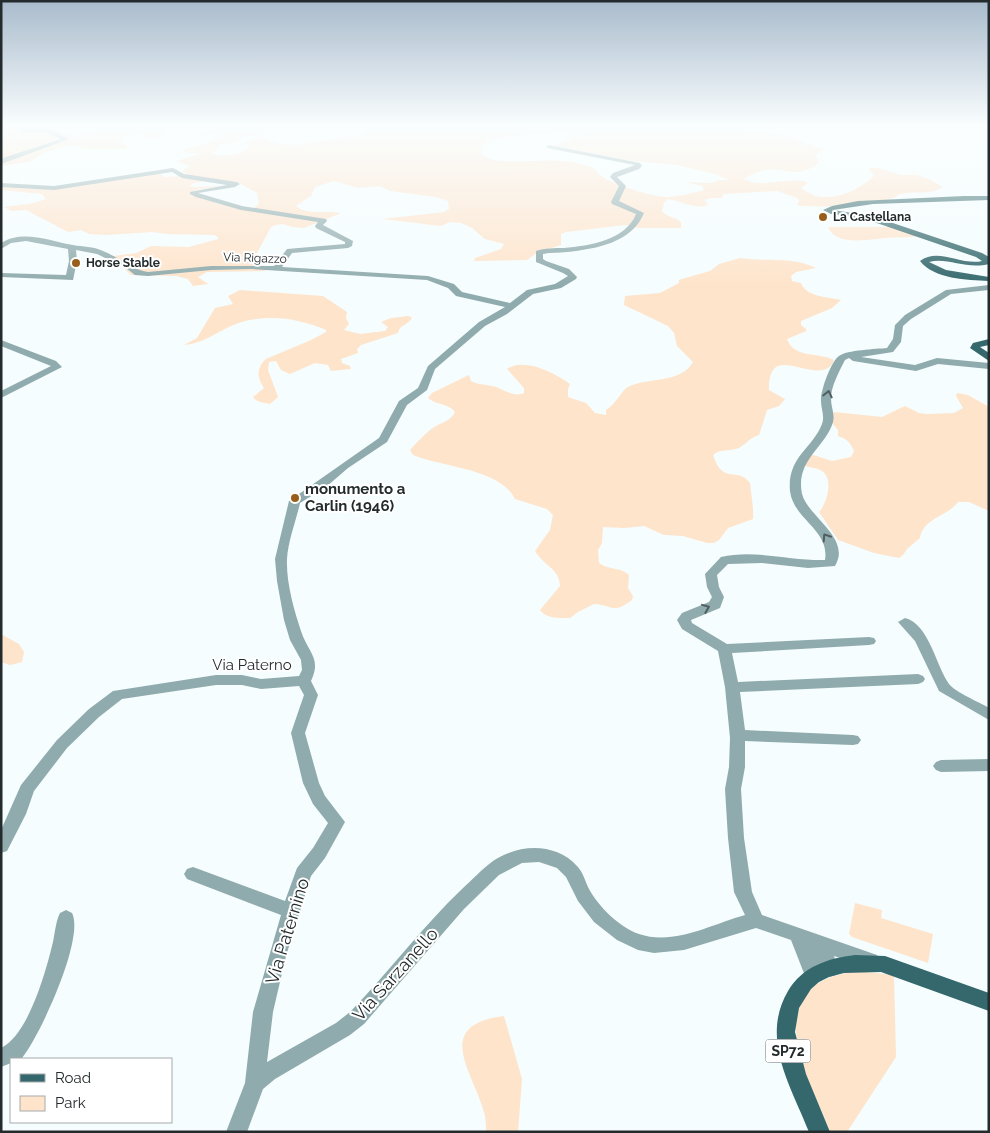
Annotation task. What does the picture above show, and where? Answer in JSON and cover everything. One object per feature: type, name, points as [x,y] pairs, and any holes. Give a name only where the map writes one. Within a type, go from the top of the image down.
[{"type":"main road","points":[[989,198],[968,197],[922,201],[891,200],[836,206],[827,210],[874,219],[979,255],[986,259],[986,262],[971,265],[933,258],[924,261],[928,266],[956,275],[989,280]]},
{"type":"main road","points":[[989,342],[976,345],[975,348],[989,358]]},
{"type":"main road","points":[[822,972],[851,964],[878,963],[989,1002]]},
{"type":"main road","name":"SP72","points":[[820,1132],[789,1052],[786,1036],[786,1018],[791,1003],[800,988],[822,972]]},
{"type":"street","points":[[1,185],[54,188],[108,180]]},
{"type":"street","points":[[209,180],[237,184],[192,193],[241,208],[322,220],[319,226],[350,244],[340,248],[290,251],[276,269]]},
{"type":"street","name":"Via Paterno","points":[[1,846],[18,814],[27,789],[62,744],[94,713],[118,695],[216,680],[242,680],[261,684],[304,681],[309,670],[308,660],[297,640],[291,620],[283,581],[281,559],[295,501],[383,440],[403,403],[422,390],[431,368],[482,324],[512,306],[530,292],[558,286],[573,277],[566,270],[544,264],[539,260],[539,253],[603,243],[630,228],[639,218],[640,213],[615,202],[624,186],[617,180]]},
{"type":"street","name":"Via Rigazzo","points":[[1,247],[8,241],[24,239],[44,240],[72,248],[94,250],[133,268],[135,273],[184,272],[232,267],[428,278],[451,286],[459,294],[512,306]]},
{"type":"street","points":[[1,275],[70,278],[73,261],[72,248]]},
{"type":"street","points":[[869,641],[724,649],[687,626],[684,620],[687,616],[715,605],[718,597],[713,587],[711,574],[725,560],[762,559],[808,564],[831,563],[834,556],[833,547],[804,507],[796,491],[803,456],[816,442],[828,423],[829,416],[826,398],[841,358],[890,350],[895,347],[899,325],[908,317],[949,292],[989,287]]},
{"type":"street","points":[[1,343],[53,363],[56,367],[1,395]]},
{"type":"street","points":[[845,356],[916,368],[937,361],[989,366]]},
{"type":"street","points":[[905,622],[924,644],[944,688],[989,715]]},
{"type":"street","points":[[724,649],[732,686],[738,735],[737,767],[733,789],[736,838],[743,892],[756,920],[878,963]]},
{"type":"street","points":[[732,686],[918,679]]},
{"type":"street","name":"Via Paternino","points":[[255,1083],[263,1012],[291,911],[303,874],[319,853],[337,822],[319,800],[315,792],[298,733],[311,695],[304,681]]},
{"type":"street","points":[[738,735],[853,740]]},
{"type":"street","points":[[941,766],[989,765]]},
{"type":"street","name":"Via Sarzanello","points":[[255,1083],[268,1072],[343,1029],[357,1018],[459,902],[496,869],[519,856],[530,854],[549,857],[571,870],[584,896],[594,909],[618,930],[637,942],[653,945],[672,944],[707,937],[742,923],[756,920]]},
{"type":"street","points":[[193,874],[291,911]]},
{"type":"street","points":[[1,1058],[14,1052],[33,1026],[45,998],[65,931],[66,918]]},
{"type":"street","points":[[798,934],[822,972]]},
{"type":"street","points":[[820,942],[822,972]]},
{"type":"street","points":[[236,1132],[255,1083]]},
{"type":"green space","points":[[104,180],[199,180],[204,181],[190,186],[223,186],[196,190],[190,194],[220,204],[251,210],[259,204],[257,193],[237,182],[220,180],[609,180],[651,195],[666,197],[680,196],[704,190],[702,186],[686,182],[713,183],[718,180],[746,180],[756,183],[804,181],[808,183],[802,189],[816,196],[824,197],[847,193],[869,180],[931,180],[943,187],[928,192],[901,194],[892,199],[881,201],[831,206],[797,205],[799,200],[797,198],[777,191],[723,194],[722,198],[704,200],[708,204],[704,206],[689,205],[668,199],[664,203],[662,211],[681,222],[681,228],[639,228],[625,225],[566,232],[561,234],[561,245],[538,252],[527,260],[474,261],[475,258],[501,249],[504,244],[485,239],[472,228],[461,223],[450,222],[441,226],[382,219],[444,212],[449,209],[448,201],[435,197],[390,191],[380,186],[358,188],[334,181],[315,187],[311,196],[296,206],[312,212],[340,213],[304,228],[283,224],[271,227],[257,253],[249,259],[253,264],[265,266],[268,269],[265,271],[207,272],[198,277],[208,284],[193,286],[188,279],[176,276],[131,275],[125,269],[103,260],[106,257],[136,253],[151,246],[189,247],[218,239],[218,237],[214,235],[152,232],[106,235],[89,234],[81,230],[68,232],[26,210],[11,211],[4,207],[34,203],[46,199],[42,194],[1,190],[1,186],[33,189]]},
{"type":"green space","points":[[828,227],[895,227],[918,236],[846,240],[832,233]]},
{"type":"green space","points":[[740,258],[807,264],[816,268],[796,272],[791,276],[792,281],[801,283],[812,294],[841,300],[832,308],[801,321],[801,325],[806,331],[787,339],[795,350],[834,360],[830,366],[819,370],[784,365],[776,367],[771,373],[769,390],[785,399],[779,406],[767,410],[759,435],[739,448],[721,451],[713,455],[721,470],[741,476],[750,483],[753,519],[728,528],[719,540],[714,543],[707,543],[683,536],[664,535],[644,526],[624,528],[603,527],[602,543],[598,550],[599,563],[606,567],[626,572],[629,575],[628,588],[633,596],[632,600],[616,608],[594,604],[570,618],[546,615],[540,610],[560,586],[559,580],[554,571],[535,551],[550,530],[553,515],[547,509],[515,499],[508,489],[484,475],[413,455],[410,450],[417,442],[427,432],[451,418],[455,412],[449,407],[428,398],[432,393],[469,375],[471,381],[476,383],[496,387],[512,394],[524,393],[524,388],[507,369],[522,365],[548,371],[564,380],[570,384],[568,397],[586,403],[595,413],[606,415],[606,410],[628,387],[680,374],[688,369],[693,362],[677,346],[674,333],[668,326],[624,305],[625,296],[660,293],[679,283],[679,280],[710,271],[719,264]]},
{"type":"green space","points":[[240,290],[323,296],[347,312],[346,318],[349,324],[344,330],[360,334],[385,331],[388,327],[381,322],[391,318],[409,316],[412,318],[400,328],[398,333],[361,345],[357,349],[358,353],[341,359],[342,363],[350,366],[351,369],[331,371],[328,365],[315,363],[290,374],[281,370],[276,361],[269,362],[268,370],[278,397],[270,404],[263,403],[253,397],[264,388],[260,381],[259,373],[263,362],[311,340],[326,332],[326,330],[303,322],[278,318],[254,319],[231,326],[196,343],[184,345],[197,338],[215,308],[233,304],[228,296]]},
{"type":"green space","points":[[957,393],[968,395],[989,407],[989,511],[969,502],[958,502],[954,507],[926,526],[920,538],[899,558],[874,553],[838,540],[819,512],[827,497],[828,484],[825,473],[804,465],[810,454],[832,461],[851,457],[854,451],[851,445],[838,436],[838,430],[831,422],[834,412],[882,417],[905,406],[919,413],[926,414],[954,413],[963,408],[956,396]]},
{"type":"green space","points":[[1,634],[19,644],[24,652],[22,662],[10,665],[1,662]]},
{"type":"green space","points":[[855,903],[882,910],[881,918],[933,934],[928,963],[852,937],[849,934]]},
{"type":"green space","points":[[859,971],[894,975],[896,1057],[847,1132],[830,1132],[801,1058],[796,1034],[797,1011],[807,993],[827,979]]},
{"type":"green space","points":[[504,1016],[522,1079],[518,1132],[486,1132],[486,1119],[467,1066],[463,1052],[463,1040],[469,1029],[482,1021]]},
{"type":"place","name":"La Castellana","points":[[823,217]]},
{"type":"place","name":"Horse Stable","points":[[76,263]]},
{"type":"place","name":"monumento a Carlin (1946)","points":[[295,498]]}]
